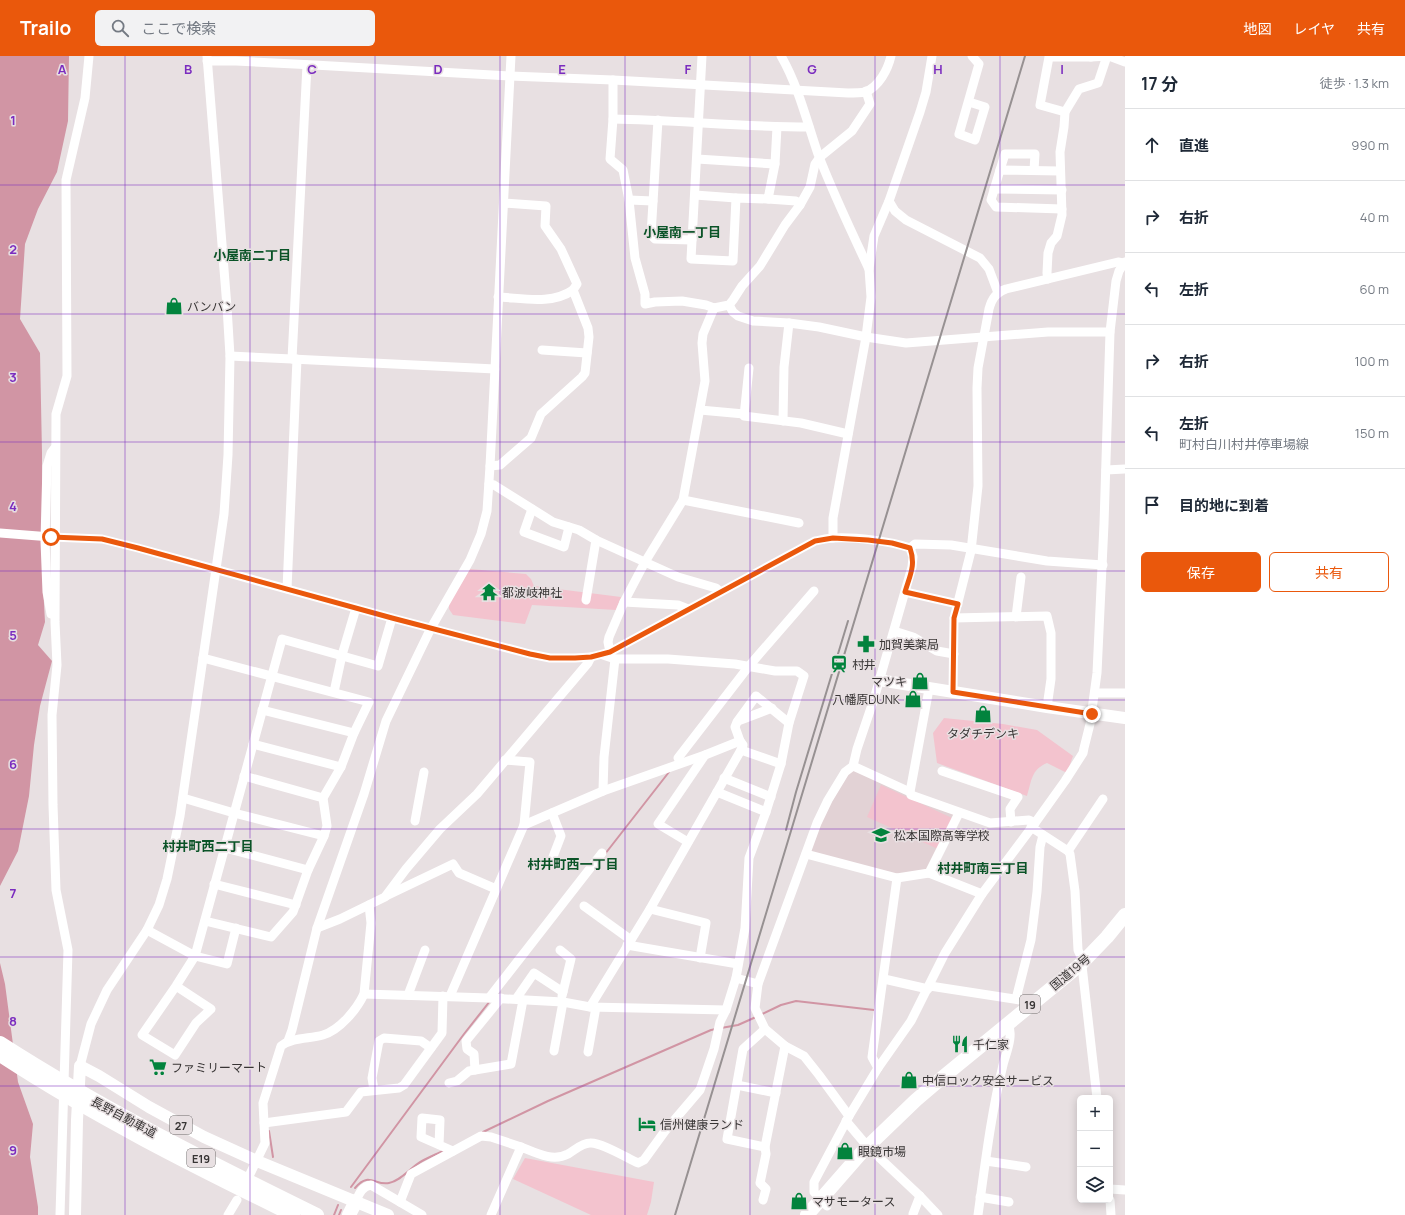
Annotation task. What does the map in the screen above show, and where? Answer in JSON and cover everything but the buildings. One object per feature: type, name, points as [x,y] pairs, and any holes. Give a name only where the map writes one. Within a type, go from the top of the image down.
[{"type":"highway","name":"国道19号","points":[[808,1215],[822,1207],[871,1149],[907,1114],[916,1100],[942,1077],[1081,964],[1103,942],[1125,915]]},
{"type":"highway","name":"長野自動車道","points":[[0,1043],[43,1071],[87,1103],[213,1176],[293,1215]]},
{"type":"highway","name":"長野自動車道","points":[[0,1055],[38,1080],[179,1146],[317,1215]]},
{"type":"highway","points":[[213,1176],[228,1186],[282,1215]]},
{"type":"highway","points":[[258,1186],[327,1215]]},
{"type":"highway","points":[[349,1215],[356,1201]]},
{"type":"main road","points":[[879,680],[1125,718]]},
{"type":"main road","points":[[75,1215],[80,1066]]},
{"type":"main road","name":"27","points":[[80,1066],[204,1137],[257,1161],[388,1215]]},
{"type":"street","points":[[60,1215],[68,950],[56,890],[55,876],[52,715],[57,665],[53,537],[56,414],[67,376],[66,180],[85,98],[89,56]]},
{"type":"street","points":[[288,1041],[317,928],[364,794],[386,721],[431,628],[470,560],[485,522],[489,484],[511,56]]},
{"type":"street","points":[[702,56],[691,260],[733,261],[736,198]]},
{"type":"street","points":[[781,56],[796,90],[820,157],[843,213],[869,269]]},
{"type":"street","points":[[80,1066],[91,1024],[107,990],[147,930],[159,905],[167,879],[176,843],[224,514],[228,456],[230,356],[207,59],[311,62],[510,76],[848,93],[866,91],[885,74],[891,56]]},
{"type":"street","points":[[833,538],[833,518],[866,337],[871,297],[869,269],[874,236],[890,201],[920,112],[926,92],[932,56]]},
{"type":"street","points":[[969,102],[979,64],[972,56]]},
{"type":"street","points":[[1048,279],[1048,253],[1051,243],[1057,236],[1062,209],[1060,152],[1065,112],[1079,89],[1098,83],[1109,56]]},
{"type":"street","points":[[1065,112],[1040,105],[1049,57],[1109,56],[1125,62]]},
{"type":"street","points":[[287,589],[295,359],[311,62]]},
{"type":"street","points":[[613,80],[613,119],[610,159],[623,170],[629,200],[634,258],[645,294],[645,304],[655,302],[682,302],[706,305],[714,308],[729,305],[734,300],[742,286],[760,266],[810,187],[815,164],[820,157],[852,131],[870,104],[866,91]]},
{"type":"street","points":[[613,119],[658,120],[776,127],[809,127]]},
{"type":"street","points":[[658,120],[651,235],[654,239],[692,240]]},
{"type":"street","points":[[768,199],[775,164],[776,127]]},
{"type":"street","points":[[1034,170],[1035,154],[1005,154],[990,200],[996,207],[1062,209]]},
{"type":"street","points":[[697,159],[775,164]]},
{"type":"street","points":[[1000,170],[1060,171]]},
{"type":"street","points":[[994,189],[1062,190]]},
{"type":"street","points":[[695,195],[796,201],[800,204]]},
{"type":"street","points":[[629,200],[653,201]]},
{"type":"street","points":[[890,201],[895,212],[906,220],[980,258],[989,269],[998,292]]},
{"type":"street","points":[[498,297],[556,298],[568,294],[577,284],[561,249],[546,226],[546,206],[504,204]]},
{"type":"street","points":[[822,1207],[814,1192],[814,1182],[848,1119],[878,1068],[911,1021],[945,953],[982,894],[1033,825],[1083,753],[1095,693],[1103,565],[1110,332],[1116,281],[1124,262],[1118,262],[1006,289],[998,292],[992,299],[988,309],[985,336],[978,368],[978,486],[972,547],[954,618],[953,692]]},
{"type":"street","points":[[490,466],[500,464],[531,438],[541,414],[585,373],[589,337],[588,328],[573,290]]},
{"type":"street","points":[[729,305],[733,312],[738,316],[753,321],[789,323],[819,327],[866,337],[906,343],[1048,332],[1110,332]]},
{"type":"street","points":[[603,791],[609,636],[624,602],[645,562],[683,500],[705,381],[702,343],[703,334],[714,308]]},
{"type":"street","points":[[783,421],[784,367],[789,323]]},
{"type":"street","points":[[542,350],[587,354]]},
{"type":"street","points":[[230,356],[495,369]]},
{"type":"street","points":[[744,414],[749,368]]},
{"type":"street","points":[[700,410],[744,414],[744,416],[801,423],[848,434]]},
{"type":"street","points":[[55,622],[52,617],[47,592],[45,541],[47,466],[51,453],[56,446]]},
{"type":"street","points":[[1106,470],[1125,469]]},
{"type":"street","points":[[489,484],[494,485],[553,522],[579,530],[596,540],[678,577],[716,588],[720,592]]},
{"type":"street","points":[[683,500],[799,523]]},
{"type":"street","points":[[532,509],[524,532],[564,547],[569,527]]},
{"type":"street","points":[[0,533],[102,539],[530,654],[563,658],[609,655],[668,659],[749,666],[775,671],[797,671],[804,676],[789,723],[781,764],[766,812],[749,858],[745,928],[736,978],[726,1010],[720,1022],[713,1053],[700,1090],[665,1131],[644,1160],[638,1163],[596,1143],[586,1143],[561,1157],[552,1157],[491,1137],[481,1136],[411,1174],[400,1202]]},
{"type":"street","points":[[609,655],[688,609],[815,541],[833,538],[873,540],[910,548]]},
{"type":"street","points":[[586,600],[596,540]]},
{"type":"street","points":[[910,548],[915,544],[951,545],[972,547],[1047,561],[1103,565]]},
{"type":"street","points":[[910,548],[913,557],[912,567],[853,766],[845,772],[828,800],[817,823],[758,984],[755,1008],[765,1029],[785,1046],[804,1056],[871,1149],[938,1215]]},
{"type":"street","points":[[1016,617],[1021,576]]},
{"type":"street","points":[[678,758],[749,666],[814,591]]},
{"type":"street","points":[[905,592],[958,604]]},
{"type":"street","points":[[624,602],[678,605],[688,609]]},
{"type":"street","points":[[334,692],[342,655],[356,608]]},
{"type":"street","points":[[954,618],[1047,616],[1051,633],[1051,679],[1047,707]]},
{"type":"street","points":[[176,986],[211,1009],[196,1023],[175,1056],[142,1035],[195,956],[282,639],[378,666],[392,618]]},
{"type":"street","points":[[894,631],[913,637],[937,651],[954,654]]},
{"type":"street","points":[[385,897],[406,869],[440,829],[477,794],[562,695],[588,663],[591,657]]},
{"type":"street","points":[[203,658],[369,702],[354,733],[341,767],[323,798],[327,826],[324,836],[308,870],[293,912],[271,937],[205,921]]},
{"type":"street","points":[[910,792],[930,689]]},
{"type":"street","points":[[1095,693],[1125,693]]},
{"type":"street","points":[[588,1052],[593,1007],[629,942],[650,909],[717,792],[741,746],[735,727],[737,722],[756,696],[789,723]]},
{"type":"street","points":[[737,722],[772,708]]},
{"type":"street","points":[[262,710],[354,733]]},
{"type":"street","points":[[253,744],[341,767]]},
{"type":"street","points":[[524,825],[603,791],[705,756],[741,746],[781,764]]},
{"type":"street","points":[[688,842],[658,824],[705,756]]},
{"type":"street","points":[[264,1123],[346,1112],[361,1092],[399,1088],[404,1085],[442,1033],[446,996],[524,825],[530,762],[505,760]]},
{"type":"street","points":[[853,766],[910,792],[911,795],[990,823],[1029,820],[1043,835],[1068,851],[1070,854],[1075,891],[1078,950],[1081,957],[1097,1095]]},
{"type":"street","points":[[942,771],[1018,797],[1010,809],[1011,822]]},
{"type":"street","points":[[415,821],[424,772]]},
{"type":"street","points":[[244,776],[323,798]]},
{"type":"street","points":[[724,778],[771,797]]},
{"type":"street","points":[[717,792],[766,812]]},
{"type":"street","points":[[183,798],[234,813],[324,836]]},
{"type":"street","points":[[1068,851],[1103,799]]},
{"type":"street","points":[[551,862],[561,836],[552,813]]},
{"type":"street","points":[[929,873],[959,813]]},
{"type":"street","points":[[1016,999],[1031,940],[1037,892],[1040,847],[1043,835]]},
{"type":"street","points":[[225,848],[308,870]]},
{"type":"street","points":[[489,998],[602,853]]},
{"type":"street","points":[[806,854],[897,878],[929,873],[982,894]]},
{"type":"street","points":[[317,928],[340,919],[453,864],[459,873],[496,889]]},
{"type":"street","points":[[878,1068],[872,1057],[897,878]]},
{"type":"street","points":[[214,884],[296,905]]},
{"type":"street","points":[[250,1174],[265,1143],[263,1104],[281,1046],[288,1041],[323,1035],[335,1030],[343,1023],[364,994],[371,923],[369,905]]},
{"type":"street","points":[[584,906],[629,942],[700,958],[738,964]]},
{"type":"street","points":[[650,909],[706,923],[700,958]]},
{"type":"street","points":[[147,930],[195,956],[227,964],[236,928]]},
{"type":"street","points":[[408,995],[425,950]]},
{"type":"street","points":[[554,1051],[563,992],[571,959],[560,950]]},
{"type":"street","points":[[449,1083],[457,1081],[469,1071],[511,1064],[520,1000],[534,973],[563,992]]},
{"type":"street","points":[[736,978],[758,984]]},
{"type":"street","points":[[884,979],[1033,1002]]},
{"type":"street","points":[[364,994],[501,998],[562,1002],[593,1007],[726,1010]]},
{"type":"street","points":[[475,1070],[474,1054],[467,1049],[466,1041],[501,998]]},
{"type":"street","points":[[978,1215],[997,1090],[1008,1045],[1010,1030],[1008,1024]]},
{"type":"street","points":[[765,1029],[743,1049],[727,1139],[765,1147]]},
{"type":"street","points":[[374,1090],[372,1078],[379,1041],[384,1038],[421,1041],[431,1048]]},
{"type":"street","points":[[763,1200],[766,1188],[760,1183],[766,1154],[765,1147],[785,1046]]},
{"type":"street","points":[[737,1086],[776,1094]]},
{"type":"street","points":[[439,1145],[453,1151]]},
{"type":"street","points":[[491,1215],[521,1147]]},
{"type":"street","points":[[986,1161],[1026,1168]]},
{"type":"street","points":[[356,1201],[363,1188],[371,1185],[422,1215]]},
{"type":"street","points":[[1113,1189],[1125,1190]]},
{"type":"street","points":[[913,1214],[920,1196]]},
{"type":"street","points":[[980,1197],[1009,1202]]},
{"type":"street","points":[[232,1214],[237,1200]]},
{"type":"street","points":[[1110,1203],[1111,1215]]},
{"type":"shaded area","points":[[0,56],[69,56],[68,121],[57,172],[38,209],[25,244],[20,319],[40,353],[42,567],[45,622],[38,645],[52,661],[40,706],[34,745],[29,796],[18,851],[0,886]]},
{"type":"shaded area","points":[[470,569],[526,574],[531,579],[534,586],[621,597],[616,610],[532,605],[525,624],[453,615],[449,609],[449,604]]},
{"type":"shaded area","points":[[944,718],[1003,724],[1037,730],[1073,756],[1067,773],[1047,763],[1035,772],[1027,796],[937,763],[933,733]]},
{"type":"shaded area","name":"松本国際高等学校","points":[[854,769],[956,815],[928,873],[903,877],[812,854],[811,850],[821,820],[847,776]]},
{"type":"shaded area","points":[[881,785],[952,818],[938,849],[867,817]]},
{"type":"shaded area","points":[[0,963],[5,984],[18,1082],[33,1124],[30,1157],[38,1215],[0,1215]]},
{"type":"shaded area","points":[[525,1158],[654,1182],[651,1202],[647,1215],[591,1215],[513,1179]]},
{"type":"waterway","points":[[605,854],[669,772]]},
{"type":"waterway","points":[[351,1187],[490,1001]]},
{"type":"waterway","points":[[760,1015],[781,1005],[796,1001],[874,1010]]},
{"type":"waterway","points":[[721,1028],[738,1025],[756,1017]]},
{"type":"waterway","points":[[483,1132],[548,1101],[716,1029]]},
{"type":"waterway","points":[[269,1131],[273,1157]]},
{"type":"waterway","points":[[355,1188],[364,1180],[372,1180],[380,1183],[389,1183],[398,1180],[422,1161],[445,1150]]},
{"type":"waterway","points":[[334,1215],[338,1205]]},
{"type":"waterway","points":[[339,1215],[341,1210]]},
{"type":"railway","points":[[675,1215],[1025,56]]},
{"type":"railway","points":[[786,830],[796,792],[848,621]]},
{"type":"place","name":"バンバン","points":[[174,306]]},
{"type":"place","name":"都波岐神社","points":[[489,592]]},
{"type":"place","name":"加賀美薬局","points":[[866,644]]},
{"type":"place","name":"村井","points":[[839,664]]},
{"type":"place","name":"マツキ","points":[[920,681]]},
{"type":"place","name":"八幡原DUNK","points":[[913,699]]},
{"type":"place","name":"タダチデンキ","points":[[983,714]]},
{"type":"place","name":"松本国際高等学校","points":[[881,835]]},
{"type":"place","name":"千仁家","points":[[960,1044]]},
{"type":"place","name":"ファミリーマート","points":[[158,1067]]},
{"type":"place","name":"中信ロック安全サービス","points":[[909,1080]]},
{"type":"place","name":"信州健康ランド","points":[[647,1124]]},
{"type":"place","name":"眼鏡市場","points":[[845,1151]]},
{"type":"place","name":"マサモータース","points":[[799,1201]]},
{"type":"district","name":"小屋南一丁目","points":[[682,232]]},
{"type":"district","name":"小屋南二丁目","points":[[252,255]]},
{"type":"district","name":"村井町西二丁目","points":[[208,846]]},
{"type":"district","name":"村井町西一丁目","points":[[573,864]]},
{"type":"district","name":"村井町南三丁目","points":[[983,868]]},
{"type":"route","points":[[51,537],[102,539],[526,654],[550,658],[591,657],[610,652],[815,541],[833,538],[892,543],[910,548],[913,557],[912,567],[905,592],[958,604],[954,618],[953,692],[1092,714]]}]
